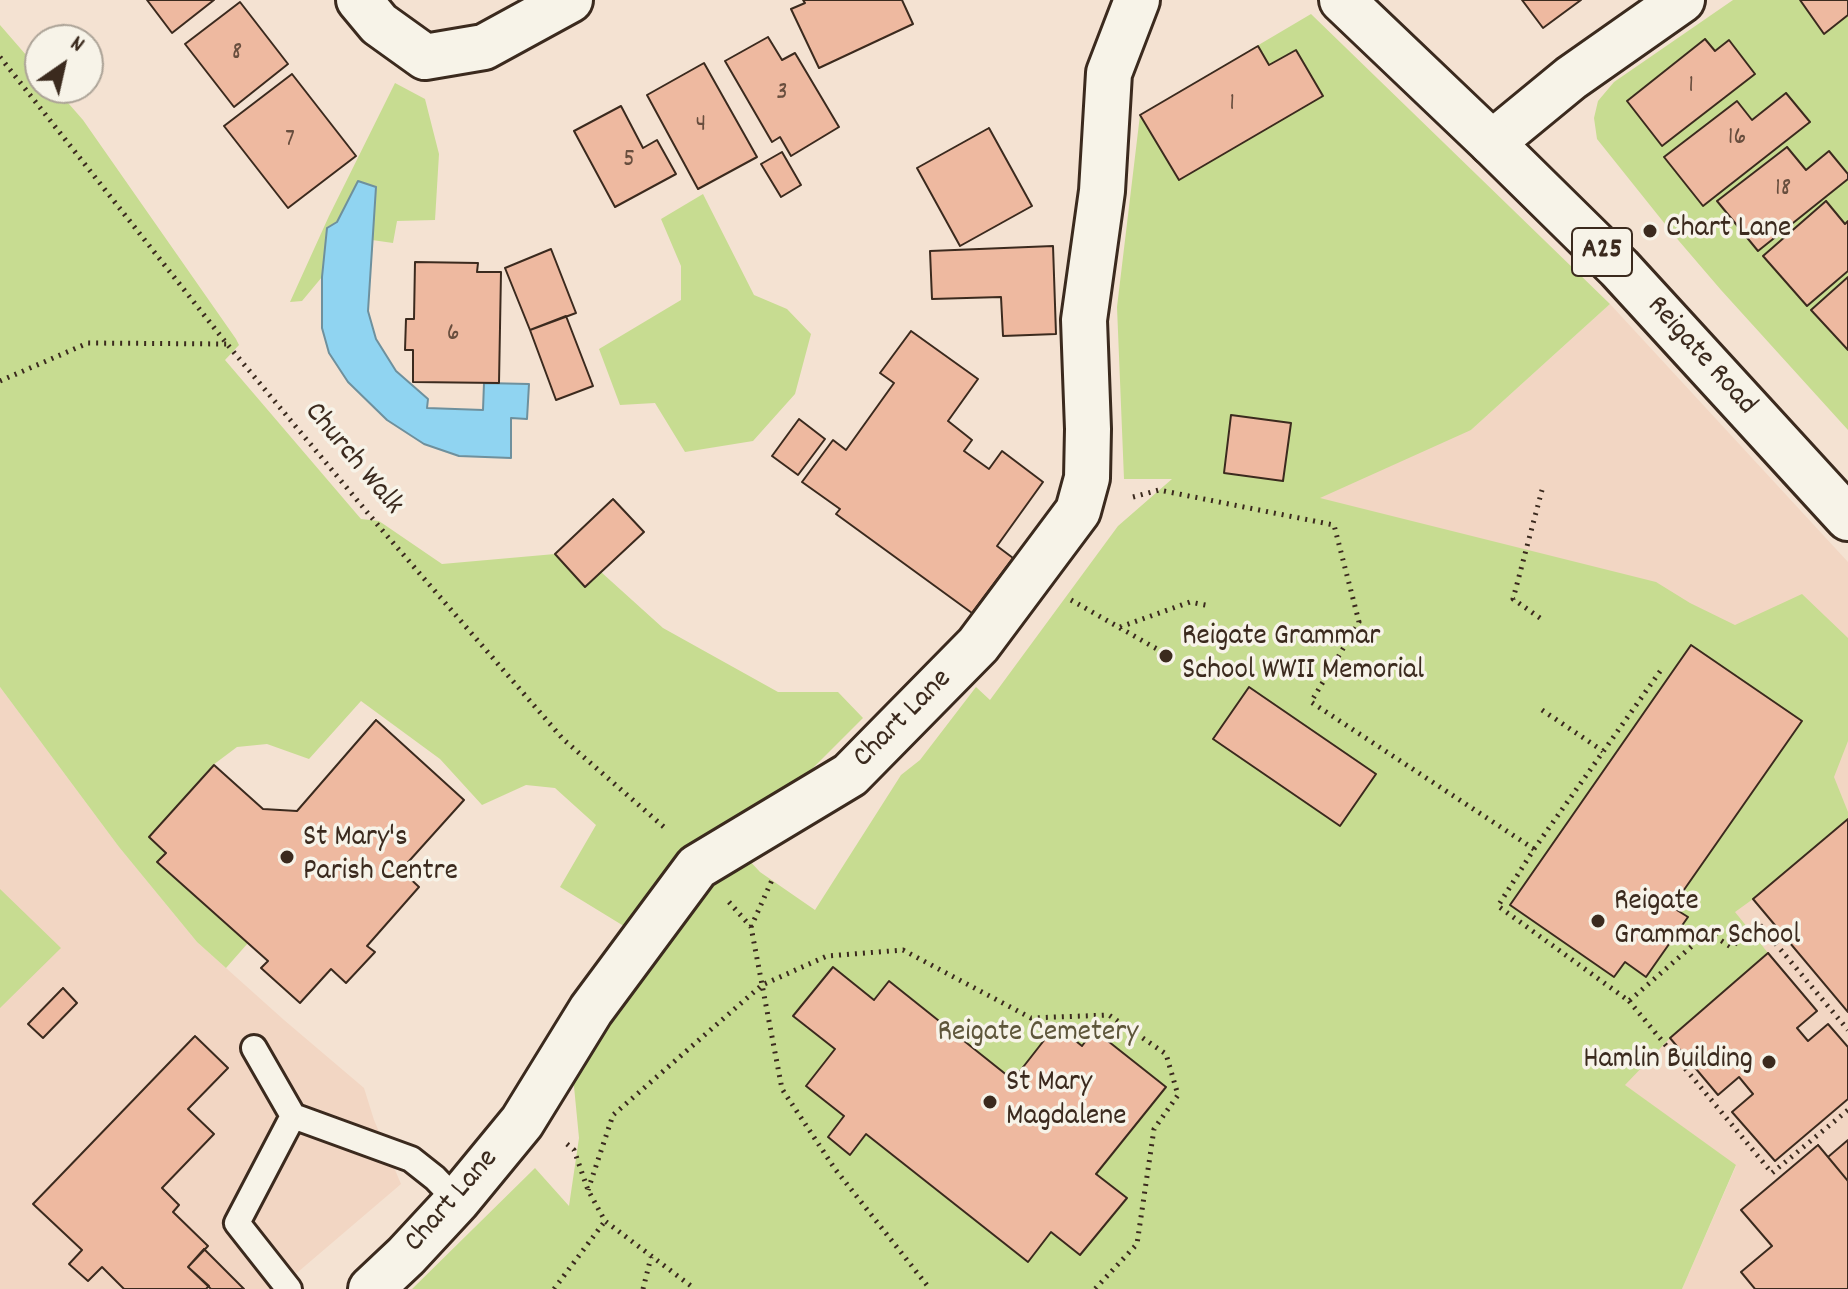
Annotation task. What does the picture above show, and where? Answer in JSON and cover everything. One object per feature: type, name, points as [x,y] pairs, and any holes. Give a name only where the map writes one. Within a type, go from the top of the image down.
[{"type":"street","points":[[359,0],[379,24],[425,57],[484,47],[570,0]]},
{"type":"street","name":"Chart Lane","points":[[371,1289],[457,1201],[522,1122],[591,1010],[697,867],[850,775],[978,645],[1078,511],[1087,478],[1084,320],[1102,191],[1109,73],[1137,0]]},
{"type":"street","name":"Reigate Road","points":[[1342,0],[1619,268],[1848,518]]},
{"type":"street","points":[[1492,143],[1571,78],[1682,0]]},
{"type":"lane","points":[[254,1048],[293,1116],[411,1159],[457,1201]]},
{"type":"lane","points":[[289,1289],[237,1223],[293,1116]]},
{"type":"path","name":"Church Walk","points":[[0,57],[227,344],[382,530],[563,739],[670,832],[697,867]]},
{"type":"path","points":[[0,381],[88,343],[227,344]]},
{"type":"path","points":[[1078,511],[1159,490],[1334,525],[1359,622],[1311,702],[1534,849]]},
{"type":"path","points":[[1540,618],[1513,599],[1542,490]]},
{"type":"path","points":[[1065,597],[1164,653]]},
{"type":"path","points":[[1119,628],[1190,602],[1210,606]]},
{"type":"path","points":[[1661,670],[1534,849],[1498,906],[1629,1001],[1772,1173],[1848,1110]]},
{"type":"path","points":[[1542,710],[1603,751]]},
{"type":"path","points":[[774,876],[751,927],[782,1089],[835,1169],[930,1289]]},
{"type":"path","points":[[1629,1001],[1708,932],[1731,947],[1760,925],[1848,1030]]},
{"type":"path","points":[[588,1190],[613,1115],[762,985],[827,956],[903,950],[1031,1018],[1109,1015],[1166,1054],[1178,1095],[1154,1129],[1137,1244],[1095,1289]]},
{"type":"path","points":[[562,1140],[574,1150],[588,1190],[605,1221],[695,1289]]},
{"type":"path","points":[[554,1289],[605,1221]]},
{"type":"path","points":[[643,1289],[651,1257]]},
{"type":"shaded area","name":"Reigate Grammar School","points":[[1610,304],[1848,562],[1848,1289],[1682,1289],[1736,1166],[1624,1085],[1118,526],[1471,430]]},
{"type":"shaded area","points":[[0,687],[119,847],[197,942],[364,1088],[401,1184],[278,1289],[0,1289]]},
{"type":"green space","points":[[1733,0],[1800,0],[1824,34],[1848,15],[1848,430],[1721,290],[1597,139],[1594,118],[1598,101],[1614,82]]},
{"type":"green space","name":"Reigate Cemetery","points":[[1311,14],[1610,304],[1471,430],[1320,498],[1656,582],[1735,625],[1802,594],[1848,638],[1848,741],[1834,777],[1848,819],[1735,912],[1768,953],[1670,1038],[1625,1085],[1736,1165],[1682,1289],[412,1289],[535,1168],[569,1206],[579,1138],[573,1076],[652,943],[696,896],[747,858],[760,872],[815,910],[901,775],[920,760],[976,687],[990,700],[1118,526],[1172,479],[1124,479],[1117,307],[1140,115]]},
{"type":"green space","points":[[0,25],[24,53],[24,104],[69,104],[83,120],[236,339],[239,345],[225,360],[361,519],[379,521],[442,564],[555,554],[585,587],[601,572],[663,628],[778,692],[838,692],[863,718],[795,786],[627,928],[560,887],[596,825],[555,788],[526,785],[482,805],[440,759],[361,701],[309,759],[267,744],[237,747],[213,765],[149,837],[166,853],[158,862],[248,943],[226,968],[197,942],[119,847],[0,687]]},
{"type":"green space","points":[[395,83],[425,99],[439,154],[435,220],[397,221],[393,243],[372,240],[376,187],[358,181],[337,222],[327,228],[322,277],[302,301],[290,302],[329,216]]},
{"type":"green space","points":[[703,194],[754,295],[787,309],[811,334],[795,394],[753,441],[685,452],[655,403],[620,405],[599,349],[681,300],[681,266],[661,219]]},
{"type":"green space","points":[[0,889],[61,948],[0,1008]]},
{"type":"water","points":[[358,181],[376,187],[368,311],[376,339],[396,371],[428,399],[427,408],[483,410],[484,383],[529,384],[527,419],[511,418],[511,458],[459,456],[424,444],[387,420],[348,382],[329,353],[322,328],[322,277],[327,228],[337,222]]},
{"type":"building","points":[[147,0],[214,0],[172,33]]},
{"type":"building","points":[[803,0],[902,0],[913,24],[819,68],[791,9],[805,3]]},
{"type":"building","points":[[1522,0],[1581,0],[1543,28]]},
{"type":"building","points":[[1800,0],[1848,0],[1848,15],[1824,34]]},
{"type":"building","points":[[240,2],[288,64],[234,107],[185,44]]},
{"type":"building","points":[[768,37],[782,60],[795,53],[839,127],[791,156],[780,137],[772,142],[725,61]]},
{"type":"building","points":[[1705,39],[1715,51],[1729,40],[1755,74],[1662,146],[1627,101]]},
{"type":"building","points":[[1258,46],[1269,65],[1296,50],[1323,96],[1179,180],[1140,115]]},
{"type":"building","points":[[704,63],[757,157],[698,189],[647,95]]},
{"type":"building","points":[[292,74],[356,156],[288,208],[224,126]]},
{"type":"building","points":[[1786,93],[1810,122],[1703,206],[1664,157],[1737,101],[1752,120]]},
{"type":"building","points":[[621,106],[643,148],[657,140],[676,174],[615,207],[574,131]]},
{"type":"building","points":[[989,128],[1032,206],[960,246],[917,168]]},
{"type":"building","points":[[1787,147],[1806,170],[1829,151],[1848,174],[1848,179],[1758,251],[1717,201]]},
{"type":"building","points":[[782,152],[801,185],[781,197],[761,164]]},
{"type":"building","points":[[1826,201],[1845,224],[1848,221],[1848,271],[1807,306],[1763,256]]},
{"type":"building","points":[[1053,246],[1056,334],[1003,336],[1001,297],[932,299],[930,251]]},
{"type":"building","points":[[551,249],[576,313],[530,330],[505,268]]},
{"type":"building","points":[[415,262],[478,263],[477,272],[501,272],[499,383],[413,382],[413,350],[405,350],[406,319],[414,319]]},
{"type":"building","points":[[1848,277],[1848,350],[1811,310]]},
{"type":"building","points":[[566,316],[593,386],[556,400],[530,330]]},
{"type":"building","points":[[911,331],[978,379],[948,421],[972,440],[964,451],[989,469],[1002,451],[1043,482],[997,546],[1013,558],[972,613],[836,514],[840,509],[802,482],[833,440],[846,450],[894,383],[880,373]]},
{"type":"building","points":[[1231,415],[1291,423],[1283,481],[1224,473]]},
{"type":"building","points":[[799,419],[825,439],[798,475],[772,456]]},
{"type":"building","points":[[613,499],[644,532],[585,587],[555,554]]},
{"type":"building","points":[[1691,645],[1802,721],[1672,907],[1688,917],[1646,977],[1625,962],[1614,977],[1510,905]]},
{"type":"building","points":[[1249,687],[1376,774],[1340,826],[1213,739]]},
{"type":"building","name":"St Mary's Parish Centre","points":[[376,720],[464,800],[401,870],[419,887],[367,946],[375,952],[346,983],[331,969],[300,1003],[261,968],[268,961],[157,862],[166,853],[149,837],[214,765],[263,809],[297,811]]},
{"type":"building","points":[[1848,819],[1848,1012],[1753,899]]},
{"type":"building","name":"Hamlin Building","points":[[1768,953],[1817,1011],[1797,1028],[1808,1041],[1828,1024],[1848,1047],[1848,1099],[1775,1161],[1732,1112],[1753,1094],[1739,1077],[1718,1095],[1670,1038]]},
{"type":"building","name":"St Mary Magdalene","points":[[833,967],[874,1000],[889,981],[1013,1080],[1056,1025],[1082,1046],[1094,1030],[1166,1087],[1096,1174],[1127,1198],[1080,1255],[1051,1232],[1028,1262],[866,1134],[850,1155],[828,1137],[844,1116],[806,1086],[835,1049],[793,1016]]},
{"type":"building","points":[[63,988],[77,1003],[43,1038],[28,1024]]},
{"type":"building","points":[[195,1036],[228,1068],[188,1109],[214,1134],[162,1188],[179,1205],[173,1212],[208,1246],[188,1267],[209,1286],[206,1289],[124,1289],[102,1267],[88,1281],[69,1264],[82,1250],[33,1204]]},
{"type":"building","points":[[1848,1140],[1848,1181],[1828,1157]]},
{"type":"building","points":[[1818,1145],[1848,1181],[1848,1289],[1755,1289],[1741,1272],[1772,1246],[1741,1210]]},
{"type":"building","points":[[204,1249],[244,1289],[211,1289],[188,1267]]},
{"type":"place","name":"Chart Lane","points":[[1650,231]]},
{"type":"place","name":"Reigate Grammar School WWII Memorial","points":[[1166,656]]},
{"type":"place","name":"St Mary's Parish Centre","points":[[287,857]]},
{"type":"place","name":"Reigate Grammar School","points":[[1598,921]]},
{"type":"place","name":"Hamlin Building","points":[[1769,1062]]},
{"type":"place","name":"St Mary Magdalene","points":[[990,1102]]}]
